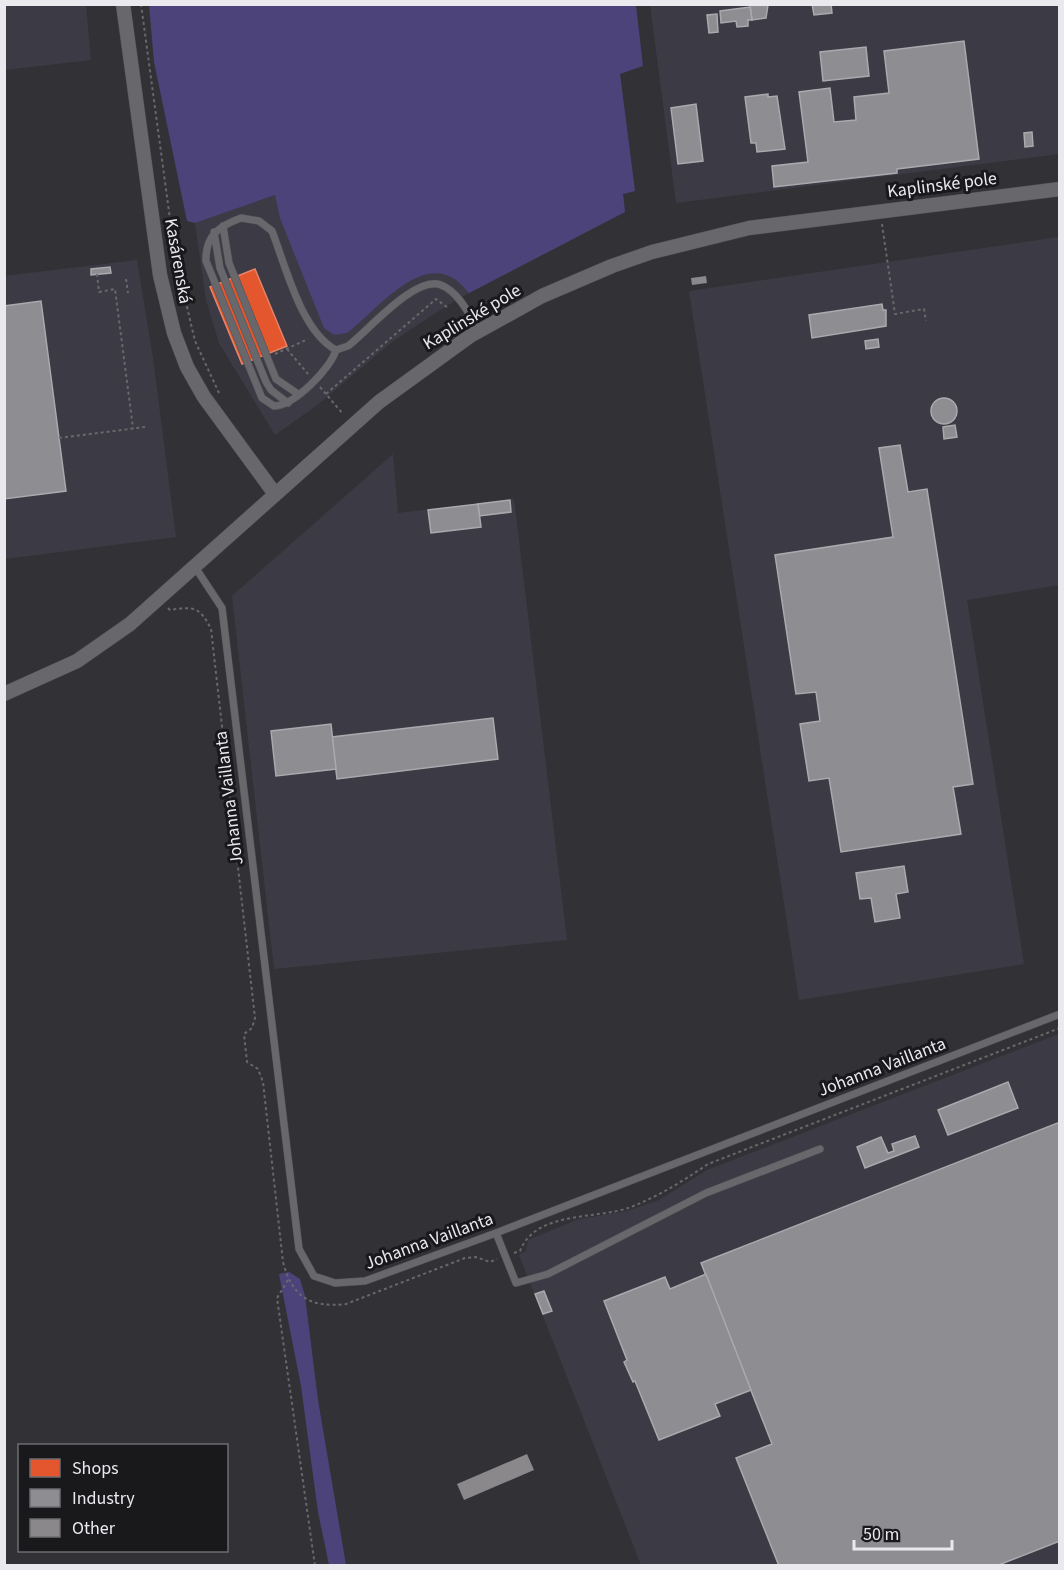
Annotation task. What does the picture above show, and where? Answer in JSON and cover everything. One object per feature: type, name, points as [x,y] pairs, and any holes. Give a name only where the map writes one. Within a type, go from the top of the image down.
[{"type":"street","name":"Kasárenská","points":[[123,4],[160,274],[174,333],[187,367],[204,397],[275,494]]},
{"type":"street","name":"Kaplinské pole","points":[[4,694],[76,661],[130,624],[379,402],[479,331],[542,296],[652,252],[749,228],[1059,189]]},
{"type":"lane","points":[[336,350],[315,334],[272,231],[267,225],[241,218],[214,232],[208,240],[206,261],[262,398],[274,406],[288,403],[328,367],[336,350],[348,346],[413,289],[428,284],[442,285],[460,301],[479,331]]},
{"type":"lane","points":[[223,226],[229,263],[276,379],[298,394]]},
{"type":"lane","points":[[214,232],[220,268],[266,382],[271,390],[288,403]]},
{"type":"lane","name":"Johanna Vaillanta","points":[[195,567],[222,608],[299,1249],[314,1276],[335,1283],[365,1281],[496,1233],[1059,1014]]},
{"type":"lane","points":[[496,1233],[516,1283],[548,1274],[706,1193],[820,1149]]},
{"type":"path","points":[[141,4],[175,256],[195,341],[211,380],[224,400]]},
{"type":"path","points":[[880,211],[895,314],[924,309],[926,321]]},
{"type":"path","points":[[97,274],[99,291],[115,289],[133,428]]},
{"type":"path","points":[[126,279],[128,293]]},
{"type":"path","points":[[343,414],[327,395],[436,299],[448,308]]},
{"type":"path","points":[[267,357],[315,334]]},
{"type":"path","points":[[59,438],[145,427]]},
{"type":"path","points":[[160,598],[170,610],[190,606],[204,614],[210,629],[255,1018],[252,1028],[244,1034],[247,1062],[258,1069],[263,1082],[283,1262],[288,1280],[297,1292],[311,1302],[345,1304],[465,1258],[476,1257],[490,1262],[520,1251],[532,1232],[583,1214],[627,1208],[660,1195],[708,1164],[1059,1028]]},
{"type":"path","points":[[288,1280],[277,1298],[315,1566]]},
{"type":"shaded area","points":[[4,5],[86,5],[91,60],[5,70]]},
{"type":"shaded area","points":[[149,5],[636,5],[643,66],[620,74],[635,191],[623,194],[625,212],[469,293],[454,278],[438,273],[422,276],[406,283],[390,295],[347,333],[334,335],[324,328],[280,218],[275,195],[195,223],[187,221],[154,62]]},
{"type":"shaded area","points":[[650,5],[1059,5],[1059,154],[676,203]]},
{"type":"shaded area","points":[[620,74],[635,191],[623,194],[625,212],[458,299],[428,318],[392,342],[316,406],[275,435],[219,343],[206,300],[195,223]]},
{"type":"shaded area","points":[[1059,237],[1059,585],[967,600],[1024,964],[799,1000],[689,291]]},
{"type":"shaded area","points":[[137,260],[153,358],[176,537],[5,559],[4,276]]},
{"type":"shaded area","points":[[393,454],[398,513],[514,499],[567,940],[274,969],[232,596]]},
{"type":"shaded area","points":[[1059,1034],[1059,1565],[641,1565],[519,1255],[526,1251],[528,1240],[579,1219],[627,1211],[659,1200],[707,1170]]},
{"type":"shaded area","points":[[289,1272],[300,1279],[305,1296],[318,1400],[346,1565],[329,1565],[318,1512],[301,1386],[279,1274]]},
{"type":"building: Shops","points":[[255,269],[287,346],[242,364],[210,287]]},
{"type":"building: Industry","points":[[750,4],[768,5],[766,18],[752,20]]},
{"type":"building: Industry","points":[[812,4],[831,4],[832,13],[814,15]]},
{"type":"building: Industry","points":[[750,7],[752,20],[748,20],[748,26],[737,27],[736,21],[721,23],[720,11]]},
{"type":"building: Industry","points":[[717,14],[718,32],[709,33],[707,15]]},
{"type":"building: Industry","points":[[964,41],[979,159],[897,169],[897,173],[774,187],[772,166],[808,162],[799,92],[830,88],[834,122],[856,120],[854,97],[889,93],[884,51]]},
{"type":"building: Industry","points":[[866,47],[869,76],[823,81],[820,52]]},
{"type":"building: Industry","points":[[768,94],[768,97],[777,96],[785,149],[757,152],[756,143],[751,143],[745,97]]},
{"type":"building: Industry","points":[[696,104],[703,161],[678,164],[671,108]]},
{"type":"building: Industry","points":[[1032,132],[1033,146],[1025,147],[1024,133]]},
{"type":"building: Industry","points":[[110,267],[111,273],[91,275],[91,269]]},
{"type":"building: Industry","points":[[41,301],[66,491],[4,499],[4,306]]},
{"type":"building: Industry","points":[[882,304],[883,310],[886,310],[886,326],[812,338],[809,315]]},
{"type":"building: Industry","points":[[878,339],[879,347],[866,349],[865,341]]},
{"type":"building: Industry","points":[[944,398],[953,402],[957,411],[953,420],[944,424],[935,420],[931,411],[935,402]]},
{"type":"building: Industry","points":[[955,425],[957,437],[944,439],[943,427]]},
{"type":"building: Industry","points":[[900,445],[908,492],[927,489],[973,784],[953,787],[961,834],[841,852],[829,778],[809,781],[800,724],[820,721],[816,692],[796,694],[775,555],[893,537],[879,448]]},
{"type":"building: Industry","points":[[510,500],[511,512],[479,516],[478,504]]},
{"type":"building: Industry","points":[[478,504],[481,527],[431,533],[428,510]]},
{"type":"building: Industry","points":[[493,718],[498,759],[337,779],[332,737]]},
{"type":"building: Industry","points":[[331,724],[336,769],[276,776],[271,731]]},
{"type":"building: Industry","points":[[904,866],[908,892],[896,894],[900,918],[875,922],[871,898],[860,899],[856,873]]},
{"type":"building: Industry","points":[[1008,1082],[1018,1108],[948,1135],[938,1110]]},
{"type":"building: Industry","points":[[1060,1122],[1060,1541],[996,1566],[779,1566],[736,1458],[772,1444],[701,1263]]},
{"type":"building: Industry","points":[[915,1136],[919,1147],[865,1168],[857,1147],[881,1137],[888,1153],[894,1151],[892,1144]]},
{"type":"building: Industry","points":[[706,1274],[751,1390],[715,1404],[720,1416],[659,1440],[635,1381],[633,1382],[624,1362],[627,1360],[604,1301],[665,1277],[670,1289]]},
{"type":"building: Industry","points":[[544,1291],[552,1311],[543,1314],[535,1294]]},
{"type":"building: Other","points":[[706,276],[707,283],[692,285],[691,278]]},
{"type":"building: Other","points":[[527,1454],[534,1470],[464,1500],[457,1484]]}]
